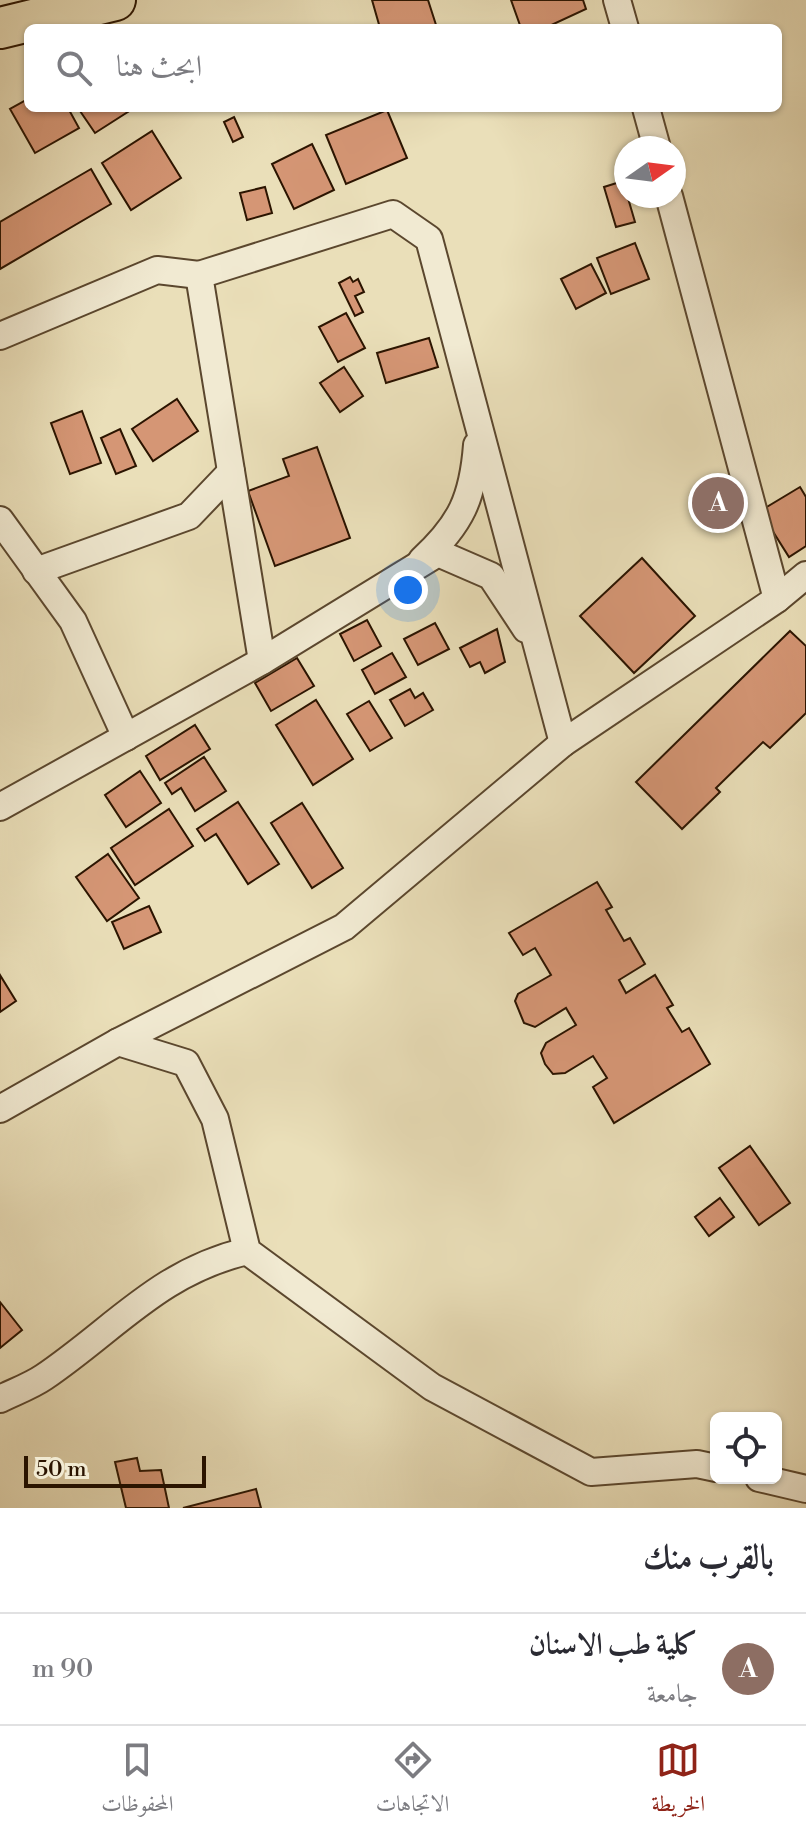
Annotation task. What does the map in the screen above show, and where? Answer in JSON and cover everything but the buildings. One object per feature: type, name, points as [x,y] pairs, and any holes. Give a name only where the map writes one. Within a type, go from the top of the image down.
[{"type":"main road","points":[[0,28],[115,0]]},
{"type":"street","points":[[617,0],[624,24]]},
{"type":"street","points":[[647,112],[654,136]]},
{"type":"street","points":[[672,208],[777,599]]},
{"type":"street","points":[[0,336],[157,270],[199,275],[393,214],[429,239],[563,743]]},
{"type":"street","points":[[199,275],[262,661]]},
{"type":"street","points":[[413,568],[447,537],[474,487],[479,426]]},
{"type":"street","points":[[36,571],[189,516],[231,472]]},
{"type":"street","points":[[0,520],[73,621],[126,737]]},
{"type":"street","points":[[0,807],[262,661],[438,553],[491,576],[538,647]]},
{"type":"street","points":[[0,1109],[118,1042],[344,927],[563,743],[777,599],[806,575]]},
{"type":"street","points":[[118,1042],[186,1063],[215,1119],[247,1251],[432,1387],[591,1472],[697,1464],[710,1467]]},
{"type":"street","points":[[0,1399],[42,1378],[170,1279],[217,1258],[247,1251]]},
{"type":"street","points":[[782,1483],[806,1489]]},
{"type":"place","name":"كلية طب الاسنان","points":[[718,503]]}]
